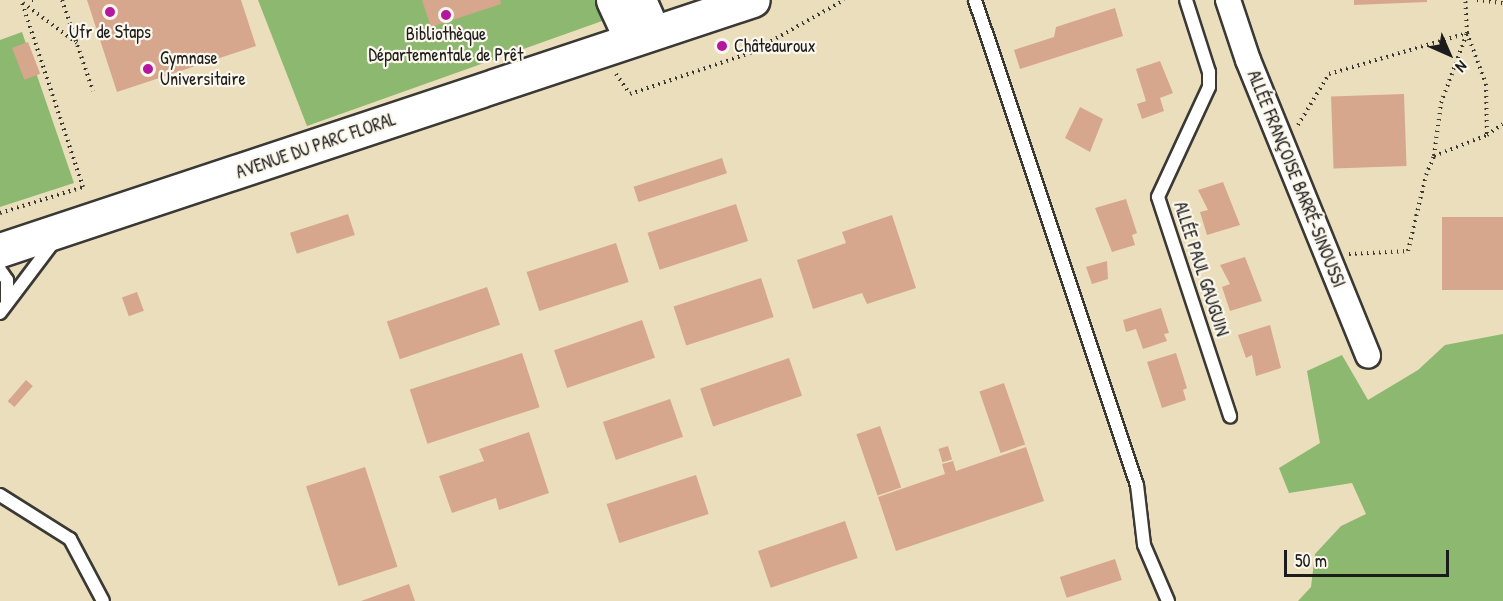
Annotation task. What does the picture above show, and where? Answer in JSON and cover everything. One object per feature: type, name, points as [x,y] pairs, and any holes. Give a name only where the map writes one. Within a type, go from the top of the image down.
[{"type":"main road","points":[[613,0],[642,36]]},
{"type":"main road","points":[[639,0],[642,36]]},
{"type":"main road","name":"AVENUE DU PARC FLORAL","points":[[0,250],[753,0]]},
{"type":"street","name":"ALLÉE FRANÇOISE BARRÉ-SINOUSSI","points":[[1228,0],[1368,357]]},
{"type":"lane","points":[[975,0],[1137,485],[1144,545],[1168,601]]},
{"type":"lane","name":"ALLÉE PAUL GAUGUIN","points":[[1186,0],[1209,72],[1209,87],[1158,197],[1230,416]]},
{"type":"lane","points":[[3,309],[61,231]]},
{"type":"lane","points":[[0,270],[7,280],[3,309]]},
{"type":"lane","points":[[0,495],[70,540],[103,601]]},
{"type":"path","points":[[63,0],[93,91]]},
{"type":"path","points":[[616,74],[630,94],[750,53],[844,0]]},
{"type":"path","points":[[1465,0],[1467,33],[1486,84],[1487,135]]},
{"type":"path","points":[[1477,0],[1503,3]]},
{"type":"path","points":[[0,213],[83,187],[22,3],[77,43]]},
{"type":"path","points":[[1278,132],[1298,126],[1329,74],[1467,33]]},
{"type":"path","points":[[1327,255],[1408,251],[1426,175],[1434,156],[1441,104],[1467,33]]},
{"type":"path","points":[[1434,156],[1487,135],[1503,124]]},
{"type":"green space","points":[[258,0],[661,0],[307,126]]},
{"type":"green space","points":[[22,32],[74,183],[0,207],[0,40]]},
{"type":"green space","points":[[1503,334],[1503,601],[1298,601],[1311,587],[1315,554],[1341,526],[1366,514],[1352,483],[1289,493],[1279,468],[1320,443],[1307,371],[1342,355],[1368,400],[1418,370],[1445,345]]},
{"type":"building","name":"Gymnase Universitaire","points":[[87,0],[241,0],[256,46],[117,92]]},
{"type":"building","name":"Bibliothèque Départementale de Prêt","points":[[422,0],[500,0],[501,4],[431,27]]},
{"type":"building","points":[[1354,0],[1427,0],[1427,2],[1354,5]]},
{"type":"building","points":[[1115,8],[1123,36],[1020,69],[1014,50],[1054,37],[1056,27]]},
{"type":"building","points":[[28,42],[40,74],[24,80],[12,48]]},
{"type":"building","points":[[1160,61],[1173,93],[1160,98],[1164,111],[1142,119],[1137,104],[1146,101],[1136,69]]},
{"type":"building","points":[[1404,94],[1407,166],[1334,169],[1331,97]]},
{"type":"building","points":[[1080,107],[1103,119],[1090,152],[1065,138]]},
{"type":"building","points":[[722,158],[727,173],[638,202],[634,187]]},
{"type":"building","points":[[1223,182],[1240,225],[1207,235],[1200,212],[1208,210],[1198,190]]},
{"type":"building","points":[[1126,199],[1137,233],[1132,235],[1135,245],[1112,252],[1095,208]]},
{"type":"building","points":[[736,204],[748,241],[660,270],[648,233]]},
{"type":"building","points":[[348,214],[355,235],[297,254],[290,233]]},
{"type":"building","points":[[892,215],[916,288],[867,304],[862,293],[813,309],[797,260],[846,243],[842,232]]},
{"type":"building","points":[[1442,217],[1503,217],[1503,290],[1442,290]]},
{"type":"building","points":[[616,243],[629,282],[539,311],[527,272]]},
{"type":"building","points":[[1245,257],[1262,301],[1230,311],[1222,287],[1230,284],[1220,265]]},
{"type":"building","points":[[1107,261],[1108,279],[1092,284],[1086,267]]},
{"type":"building","points":[[761,278],[774,317],[686,345],[674,306]]},
{"type":"building","points":[[487,287],[500,325],[400,359],[387,322]]},
{"type":"building","points":[[137,292],[144,311],[129,316],[122,297]]},
{"type":"building","points":[[1161,308],[1169,333],[1164,334],[1167,341],[1143,349],[1136,329],[1126,332],[1123,320]]},
{"type":"building","points":[[642,320],[655,358],[567,388],[554,350]]},
{"type":"building","points":[[1270,325],[1281,368],[1256,376],[1252,355],[1246,358],[1238,335]]},
{"type":"building","points":[[522,353],[540,407],[427,444],[410,389]]},
{"type":"building","points":[[1176,353],[1187,388],[1183,390],[1186,400],[1162,408],[1147,362]]},
{"type":"building","points":[[789,358],[802,396],[713,426],[700,389]]},
{"type":"building","points":[[26,380],[33,386],[14,407],[8,401]]},
{"type":"building","points":[[1004,383],[1025,444],[1001,453],[979,391]]},
{"type":"building","points":[[670,399],[683,437],[616,460],[603,422]]},
{"type":"building","points":[[880,426],[901,487],[878,496],[856,434]]},
{"type":"building","points":[[529,432],[549,493],[499,510],[496,498],[452,513],[439,476],[484,461],[479,449]]},
{"type":"building","points":[[948,446],[952,459],[943,462],[938,449]]},
{"type":"building","points":[[1026,447],[1044,501],[896,551],[878,497],[945,474],[942,464],[953,461],[956,471]]},
{"type":"building","points":[[365,467],[397,567],[338,586],[306,486]]},
{"type":"building","points":[[696,475],[709,514],[619,543],[607,504]]},
{"type":"building","points":[[845,521],[858,558],[771,588],[758,551]]},
{"type":"building","points":[[1115,559],[1122,580],[1067,598],[1060,577]]},
{"type":"building","points":[[409,584],[415,601],[361,601]]},
{"type":"place","name":"Ufr de Staps","points":[[110,12]]},
{"type":"place","name":"Bibliothèque Départementale de Prêt","points":[[446,15]]},
{"type":"place","name":"Châteauroux","points":[[722,46]]},
{"type":"place","name":"Gymnase Universitaire","points":[[148,69]]}]
